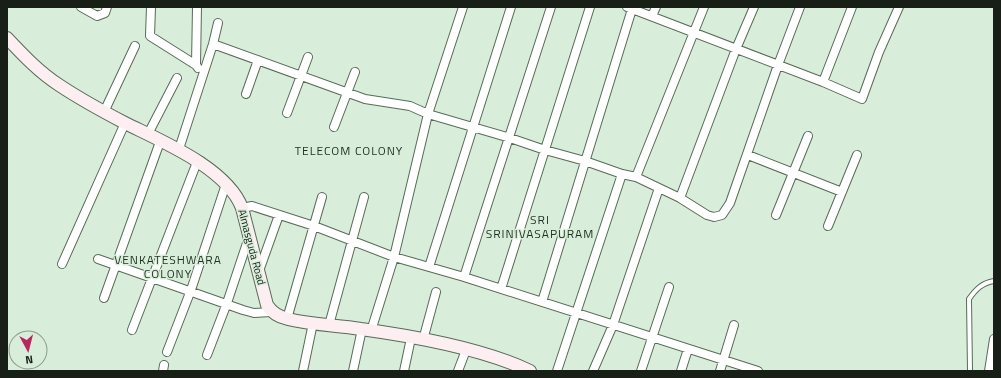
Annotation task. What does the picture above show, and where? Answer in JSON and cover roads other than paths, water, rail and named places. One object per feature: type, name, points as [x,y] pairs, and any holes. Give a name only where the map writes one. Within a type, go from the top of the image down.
[{"type":"street","points":[[81,7],[97,16],[105,13],[107,7]]},
{"type":"street","points":[[151,7],[150,36],[196,65],[203,75]]},
{"type":"street","points":[[196,65],[197,7]]},
{"type":"street","points":[[354,371],[367,330],[394,257],[428,114],[463,7]]},
{"type":"street","points":[[429,266],[511,7]]},
{"type":"street","points":[[464,278],[551,7]]},
{"type":"street","points":[[501,289],[590,7]]},
{"type":"street","points":[[652,16],[656,7]]},
{"type":"street","points":[[636,177],[704,7]]},
{"type":"street","points":[[680,198],[736,49],[754,7]]},
{"type":"street","points":[[213,44],[365,99],[410,106],[428,114],[636,177],[680,198],[707,215],[714,217],[722,215],[730,203],[748,155],[778,65],[800,7]]},
{"type":"street","points":[[824,82],[852,7]]},
{"type":"street","points":[[542,302],[585,161],[629,8],[824,82],[862,99],[879,52],[899,7]]},
{"type":"street","points":[[178,149],[213,44],[218,23]]},
{"type":"street","name":"Almasguda Road","points":[[7,38],[36,68],[58,84],[104,112],[161,139],[178,149],[212,170],[226,184],[239,199],[250,234],[267,305],[271,312]]},
{"type":"street","points":[[104,112],[135,46]]},
{"type":"street","points":[[287,113],[308,57]]},
{"type":"street","points":[[246,94],[258,60]]},
{"type":"street","points":[[334,127],[355,72]]},
{"type":"street","points":[[148,134],[177,78]]},
{"type":"street","points":[[62,264],[125,123]]},
{"type":"street","points":[[776,215],[808,136]]},
{"type":"street","points":[[104,298],[161,139]]},
{"type":"street","points":[[748,155],[842,192]]},
{"type":"street","points":[[828,226],[857,155]]},
{"type":"street","points":[[132,330],[197,162]]},
{"type":"street","points":[[557,371],[622,174]]},
{"type":"street","points":[[167,352],[191,290],[226,184]]},
{"type":"street","points":[[594,371],[613,325],[660,188]]},
{"type":"street","points":[[287,319],[322,197]]},
{"type":"street","points":[[328,325],[364,198]]},
{"type":"street","points":[[242,208],[252,206],[314,226],[394,257],[429,266],[758,371]]},
{"type":"street","points":[[259,271],[279,215]]},
{"type":"street","points":[[207,355],[227,303],[250,234]]},
{"type":"street","points":[[98,259],[254,313],[271,312],[287,319],[367,330],[417,339],[466,350],[519,366],[530,371]]},
{"type":"street","points":[[641,371],[669,287]]},
{"type":"street","points":[[404,371],[436,292]]},
{"type":"street","points":[[303,371],[313,323]]},
{"type":"street","points":[[720,371],[734,325]]},
{"type":"street","points":[[989,371],[994,339]]},
{"type":"street","points":[[681,371],[688,349]]},
{"type":"street","points":[[458,371],[466,350]]},
{"type":"lane","points":[[970,371],[969,299],[982,284],[994,281]]},
{"type":"district","name":"TELECOM COLONY","points":[[349,150]]},
{"type":"district","name":"SRI SRINIVASAPURAM","points":[[540,226]]},
{"type":"district","name":"VENKATESHWARA COLONY","points":[[168,266]]}]
